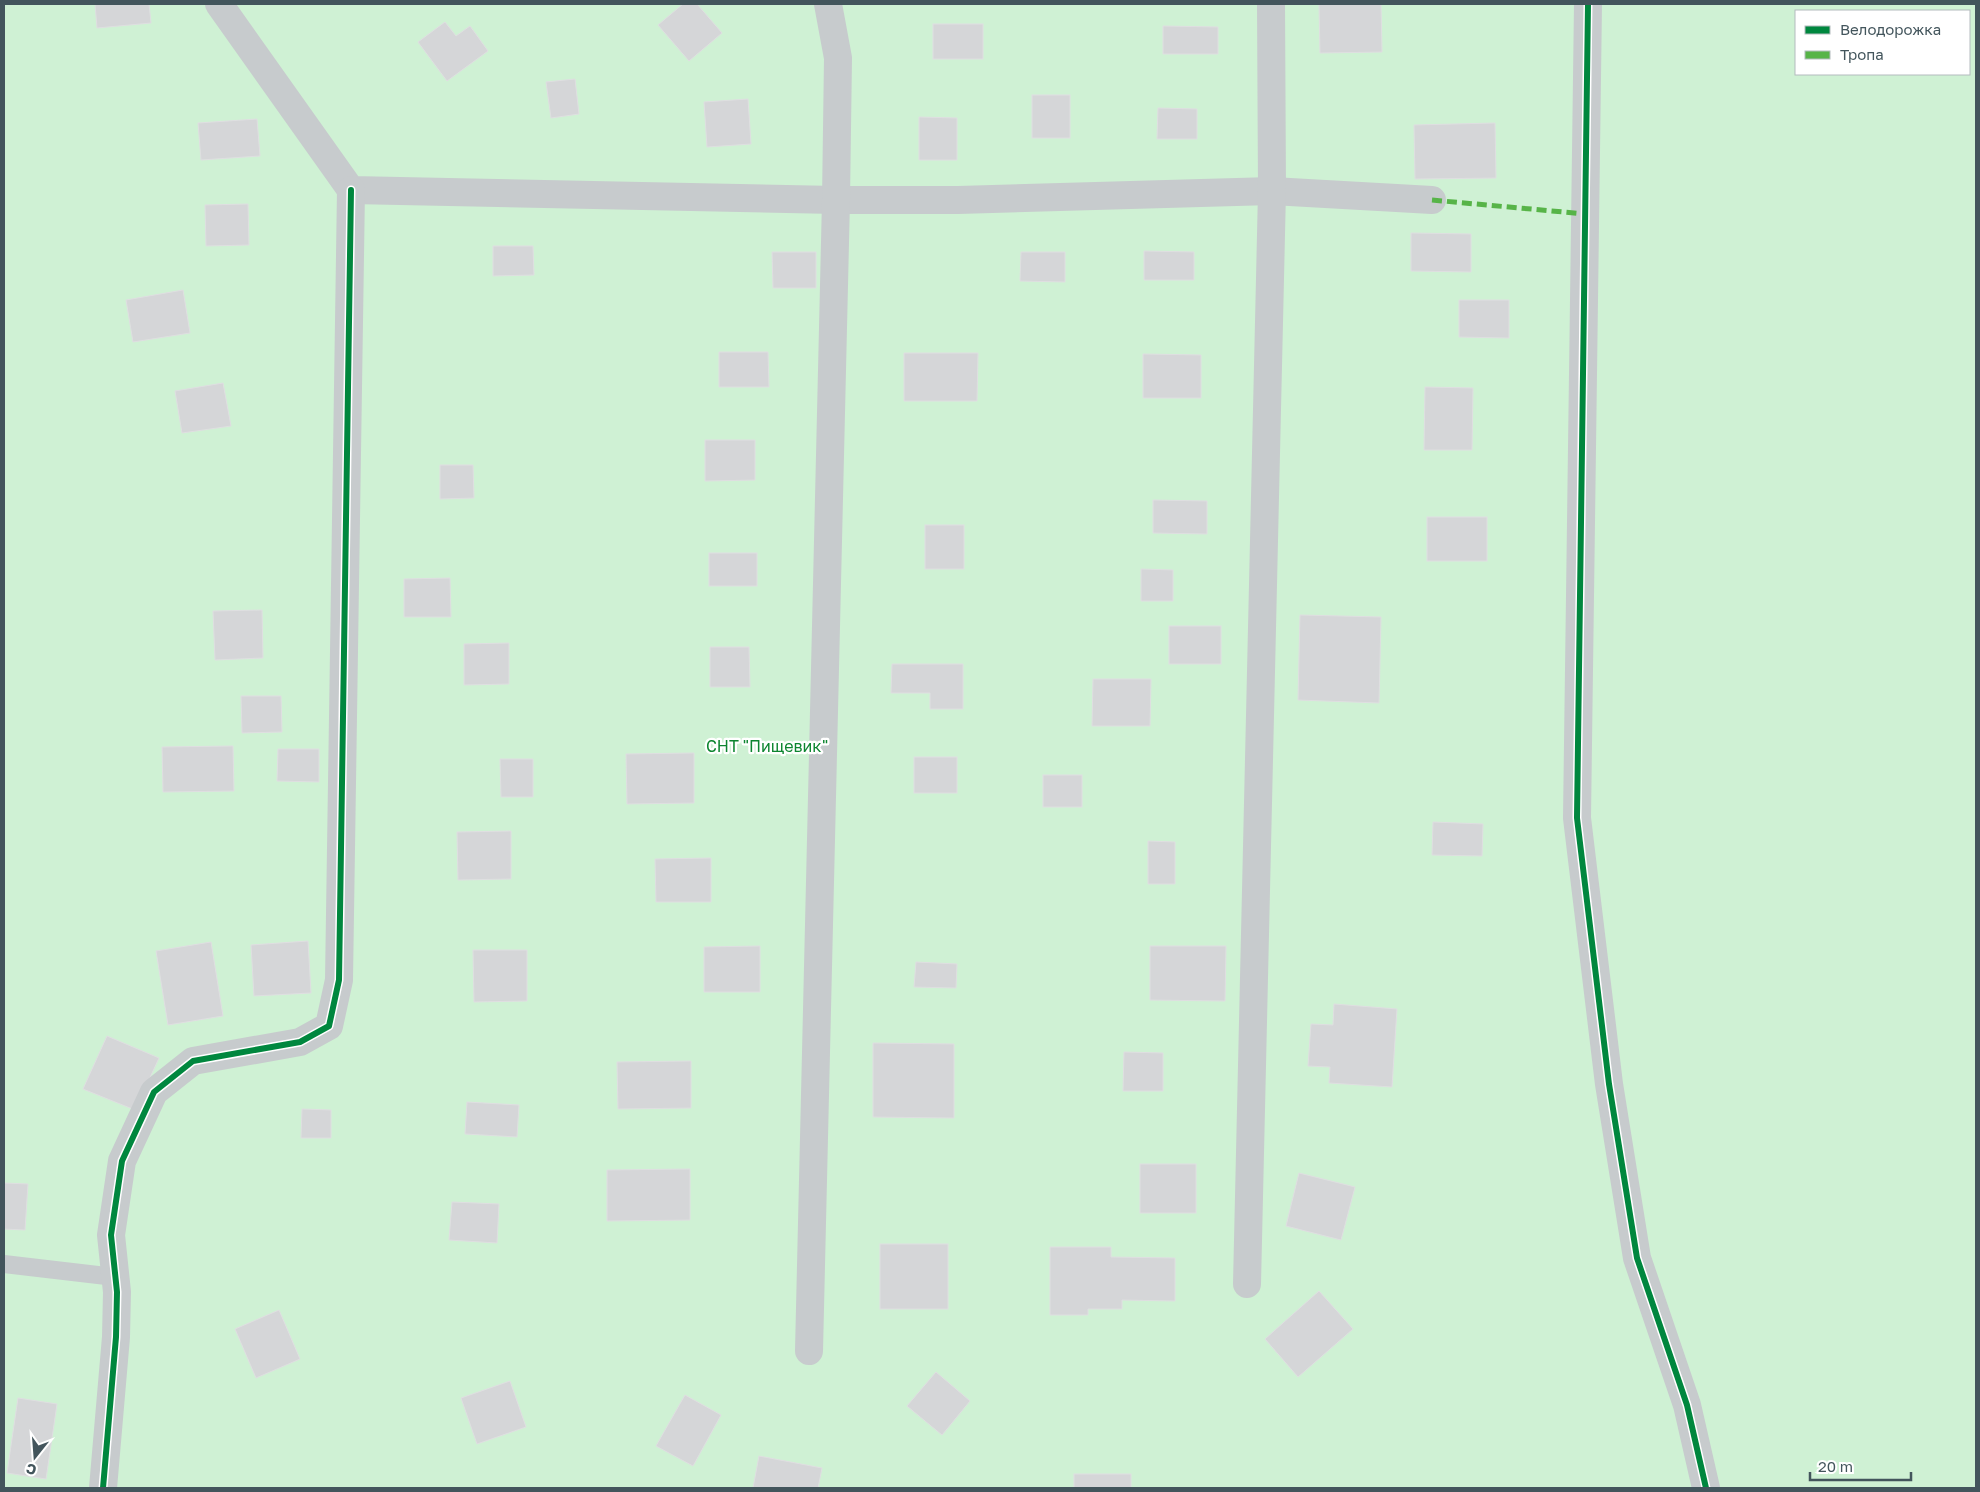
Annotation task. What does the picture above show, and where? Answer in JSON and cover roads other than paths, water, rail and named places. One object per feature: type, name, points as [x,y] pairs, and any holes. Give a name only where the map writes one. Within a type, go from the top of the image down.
[{"type":"street","points":[[103,1488],[116,1338],[117,1292],[111,1235],[122,1161],[154,1092],[193,1061],[300,1042],[329,1026],[339,980],[351,190],[218,4]]},
{"type":"street","points":[[809,1351],[836,200],[838,58],[828,4]]},
{"type":"street","points":[[1247,1284],[1272,191],[1271,4]]},
{"type":"street","points":[[1588,4],[1577,818],[1609,1084],[1637,1258],[1687,1405],[1706,1488]]},
{"type":"street","points":[[351,190],[836,200],[958,200],[1272,191],[1432,200]]},
{"type":"lane","points":[[4,1264],[115,1277]]},
{"type":"park label","name":"СНТ \"Пищевик\"","points":[[767,746]]}]
